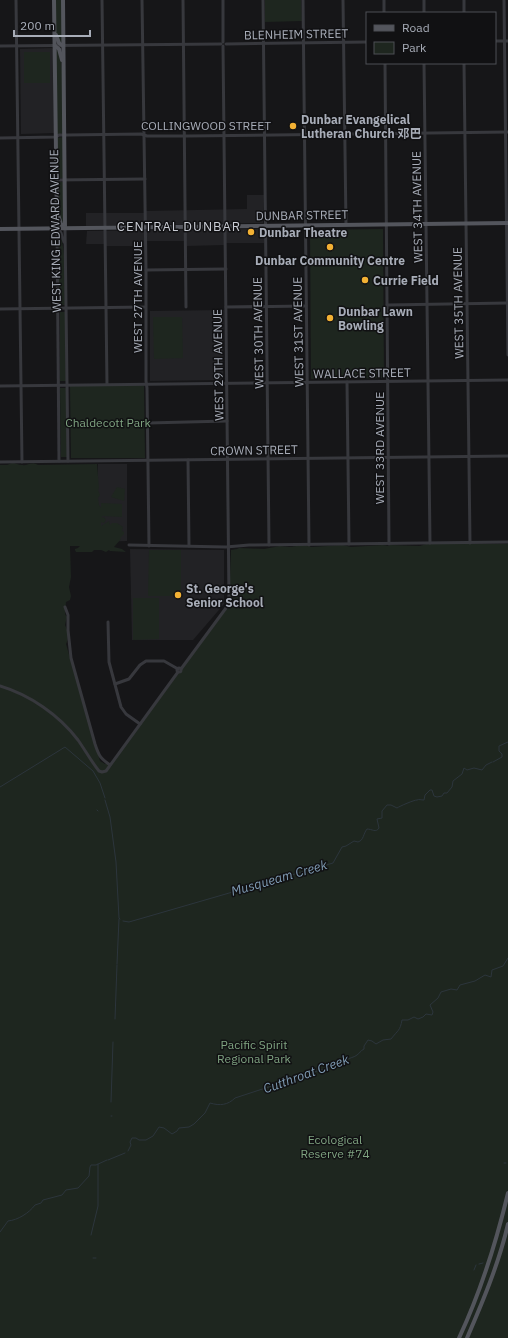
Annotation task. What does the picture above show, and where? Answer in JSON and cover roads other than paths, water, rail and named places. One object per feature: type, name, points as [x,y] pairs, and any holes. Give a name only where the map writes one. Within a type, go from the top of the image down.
[{"type":"main road","name":"WEST KING EDWARD AVENUE","points":[[54,0],[57,228]]},
{"type":"main road","name":"WEST KING EDWARD AVENUE","points":[[63,0],[65,228]]},
{"type":"main road","points":[[54,29],[59,42],[63,46]]},
{"type":"main road","points":[[54,46],[59,50],[63,68]]},
{"type":"main road","points":[[57,212],[61,224],[65,228]]},
{"type":"main road","name":"DUNBAR STREET","points":[[0,229],[507,223]]},
{"type":"main road","points":[[459,1338],[488,1265],[508,1193]]},
{"type":"main road","points":[[467,1338],[487,1289],[508,1224]]},
{"type":"street","points":[[16,0],[22,462]]},
{"type":"street","points":[[102,0],[107,384]]},
{"type":"street","name":"WEST 27TH AVENUE","points":[[142,0],[149,546]]},
{"type":"street","points":[[183,0],[186,307]]},
{"type":"street","name":"WEST 29TH AVENUE","points":[[110,765],[228,604],[229,547],[223,0]]},
{"type":"street","name":"WEST 30TH AVENUE","points":[[263,0],[269,545]]},
{"type":"street","name":"WEST 31ST AVENUE","points":[[303,0],[309,545]]},
{"type":"street","points":[[343,0],[346,225]]},
{"type":"street","points":[[384,0],[384,12]]},
{"type":"street","points":[[424,0],[424,12]]},
{"type":"street","points":[[464,0],[464,12]]},
{"type":"street","points":[[504,0],[506,41],[508,355]]},
{"type":"street","name":"BLENHEIM STREET","points":[[0,46],[366,42]]},
{"type":"street","name":"WEST 33RD AVENUE","points":[[384,64],[389,544]]},
{"type":"street","name":"WEST 34TH AVENUE","points":[[424,64],[430,543]]},
{"type":"street","name":"WEST 35TH AVENUE","points":[[464,64],[470,543]]},
{"type":"street","name":"COLLINGWOOD STREET","points":[[0,138],[104,134],[184,136],[507,132]]},
{"type":"street","points":[[56,180],[145,179]]},
{"type":"street","points":[[57,228],[61,233],[65,251]]},
{"type":"street","name":"WEST KING EDWARD AVENUE","points":[[57,228],[60,461]]},
{"type":"street","name":"WEST KING EDWARD AVENUE","points":[[65,228],[68,461]]},
{"type":"street","points":[[146,270],[226,269]]},
{"type":"street","points":[[387,305],[508,303]]},
{"type":"street","points":[[226,306],[306,306]]},
{"type":"street","points":[[0,309],[145,308]]},
{"type":"street","name":"WALLACE STREET","points":[[0,386],[508,380]]},
{"type":"street","points":[[348,382],[349,544]]},
{"type":"street","points":[[148,422],[227,421]]},
{"type":"street","name":"CROWN STREET","points":[[0,462],[508,456]]},
{"type":"street","points":[[188,460],[189,546]]},
{"type":"street","points":[[129,545],[229,547],[269,545],[508,542]]},
{"type":"street","points":[[0,686],[28,698],[57,718],[77,739],[99,771],[106,771],[110,765],[98,755],[70,658],[68,615],[65,607]]},
{"type":"street","points":[[108,622],[109,662],[123,710],[140,724]]},
{"type":"street","points":[[115,684],[129,679],[140,665],[146,661],[164,661],[179,670]]},
{"type":"waterway","name":"Musqueam Creek","points":[[493,762],[502,757],[502,754],[499,751],[499,746],[508,742]]},
{"type":"waterway","name":"Musqueam Creek","points":[[0,787],[65,747],[93,771],[100,783],[105,798]]},
{"type":"waterway","name":"Musqueam Creek","points":[[123,921],[129,922],[333,863],[342,847],[354,841],[360,841],[367,829],[375,831],[379,828],[377,819],[382,818],[382,811],[387,805],[397,808],[415,800],[424,800],[425,795],[430,790],[432,790],[434,796],[442,796],[452,787],[453,781],[462,774],[464,768],[467,770],[474,768],[482,770],[486,765],[492,762]]},
{"type":"waterway","name":"Musqueam Creek","points":[[105,800],[110,817],[116,862],[120,919]]},
{"type":"waterway","points":[[117,964],[119,919]]},
{"type":"waterway","name":"Cutthroat Creek","points":[[128,1151],[132,1138],[146,1140],[153,1136],[159,1127],[164,1128],[172,1134],[179,1128],[189,1127],[205,1113],[210,1103],[220,1105],[227,1103],[235,1098],[345,1062],[346,1060],[356,1056],[364,1049],[364,1046],[368,1040],[376,1044],[383,1040],[391,1039],[399,1028],[402,1020],[408,1020],[414,1017],[418,1019],[426,1014],[432,1015],[433,1012],[430,1005],[438,998],[441,992],[451,989],[457,990],[460,985],[475,981],[485,975],[491,977],[492,970],[503,966],[508,958]]},
{"type":"waterway","points":[[115,1019],[117,965]]},
{"type":"waterway","points":[[111,1102],[113,1042]]},
{"type":"waterway","name":"Cutthroat Creek","points":[[108,1160],[125,1153]]},
{"type":"waterway","name":"Cutthroat Creek","points":[[0,1232],[8,1221],[23,1216],[43,1200],[62,1195],[66,1190],[78,1188],[89,1176],[91,1165],[96,1165],[107,1160]]},
{"type":"waterway","points":[[91,1235],[98,1206],[98,1164]]},
{"type":"waterway","points":[[479,1264],[483,1263]]},
{"type":"waterway","points":[[474,1270],[476,1265]]},
{"type":"place","name":"Dunbar Evangelical Lutheran Church 邓巴","points":[[293,126]]},
{"type":"place","name":"Dunbar Theatre","points":[[251,232]]},
{"type":"place","name":"Dunbar Community Centre","points":[[330,247]]},
{"type":"place","name":"Currie Field","points":[[365,280]]},
{"type":"place","name":"Dunbar Lawn Bowling","points":[[330,318]]},
{"type":"place","name":"St. George's Senior School","points":[[178,595]]},
{"type":"district","name":"CENTRAL DUNBAR","points":[[179,226]]},
{"type":"park label","name":"Chaldecott Park","points":[[108,422]]},
{"type":"park label","name":"Pacific Spirit Regional Park","points":[[254,1051]]},
{"type":"park label","name":"Ecological Reserve #74","points":[[335,1146]]}]
